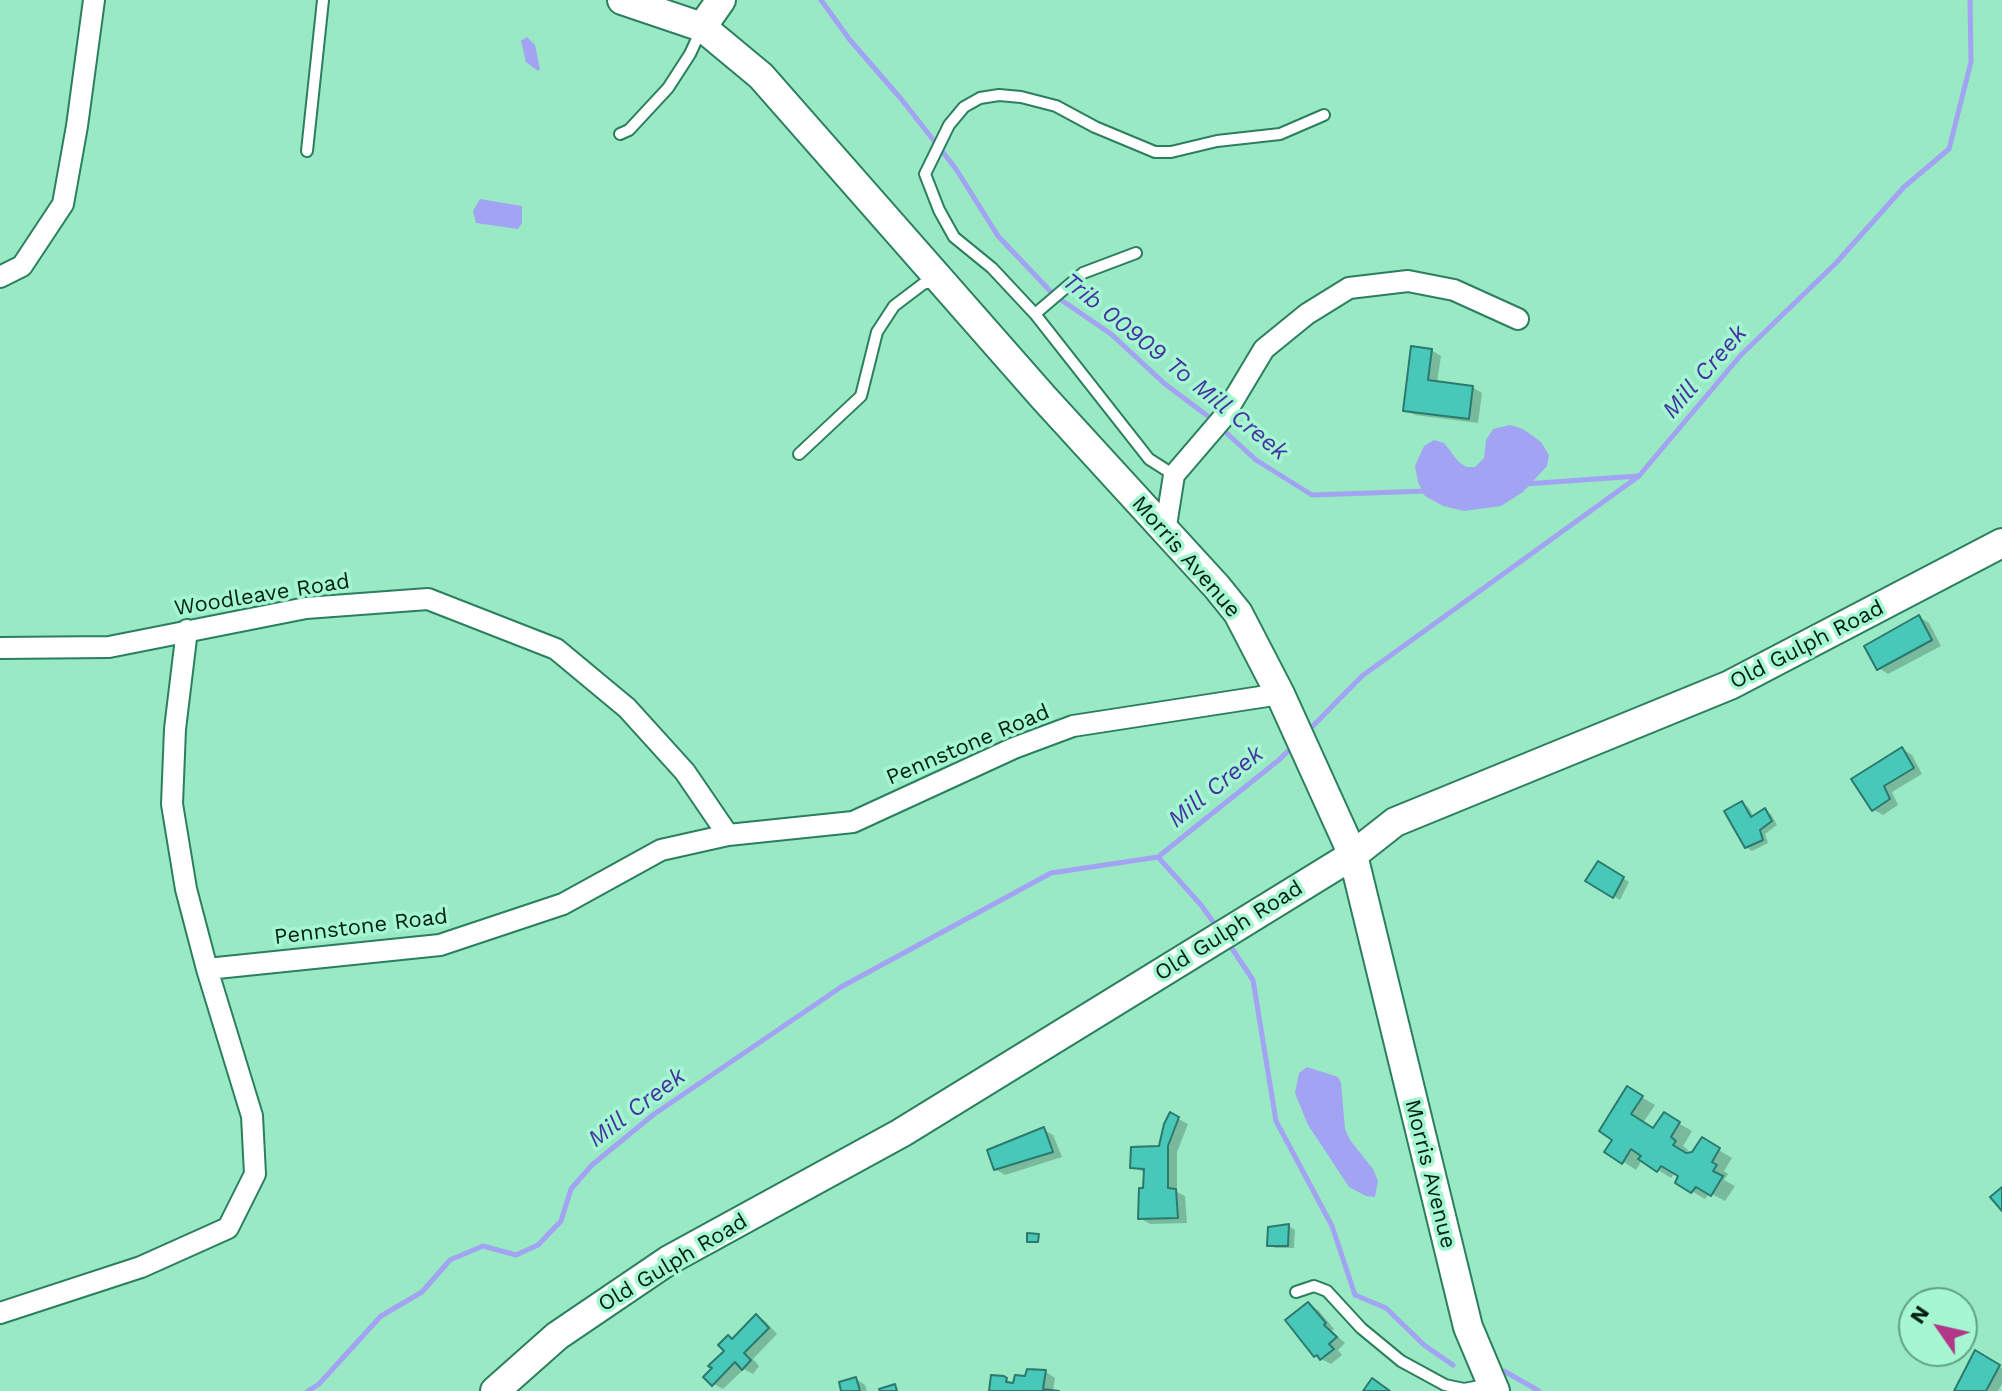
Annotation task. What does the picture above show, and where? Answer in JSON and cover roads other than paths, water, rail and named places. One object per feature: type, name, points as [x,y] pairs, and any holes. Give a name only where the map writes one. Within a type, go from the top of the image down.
[{"type":"street","points":[[0,277],[22,266],[63,204],[94,0]]},
{"type":"street","name":"Morris Avenue","points":[[622,0],[702,27],[761,76],[827,155],[1238,613],[1280,694],[1353,855],[1468,1327],[1494,1387]]},
{"type":"street","points":[[702,27],[721,0]]},
{"type":"street","points":[[1165,532],[1174,475],[1222,419],[1264,349],[1307,314],[1349,288],[1408,281],[1454,290],[1518,319]]},
{"type":"street","name":"Old Gulph Road","points":[[495,1391],[557,1336],[669,1260],[901,1133],[1353,855],[1395,822],[1730,685],[2002,543]]},
{"type":"street","name":"Woodleave Road","points":[[0,648],[109,647],[306,608],[428,599],[556,649],[627,708],[685,772],[728,835]]},
{"type":"street","points":[[0,1313],[141,1267],[228,1228],[255,1174],[252,1116],[186,889],[172,804],[175,729],[187,630]]},
{"type":"street","name":"Pennstone Road","points":[[207,969],[440,945],[563,904],[661,850],[728,835],[853,822],[1014,748],[1073,726],[1280,694]]},
{"type":"lane","points":[[307,151],[323,0]]},
{"type":"lane","points":[[620,134],[629,130],[668,88],[690,54],[702,27]]},
{"type":"lane","points":[[1174,475],[1149,459],[1035,314],[992,268],[954,237],[925,174],[944,136],[964,107],[980,98],[999,95],[1056,106],[1095,127],[1155,152],[1280,134],[1324,115]]},
{"type":"lane","points":[[1035,314],[1083,273],[1136,253]]},
{"type":"lane","points":[[799,454],[861,396],[877,332],[894,306],[923,284],[940,279]]},
{"type":"lane","points":[[1296,1292],[1314,1286],[1327,1291],[1361,1328],[1401,1361],[1445,1385],[1464,1389],[1494,1387]]},
{"type":"water","points":[[527,37],[535,45],[538,71],[526,62],[521,41]]},
{"type":"water","points":[[480,199],[522,206],[522,223],[518,229],[476,223],[473,211]]},
{"type":"water","points":[[1510,425],[1523,429],[1541,442],[1549,455],[1547,466],[1523,492],[1501,506],[1464,511],[1443,506],[1425,496],[1415,466],[1424,446],[1434,440],[1444,443],[1458,461],[1466,467],[1475,467],[1484,458],[1486,440],[1493,429]]},
{"type":"water","points":[[1307,1067],[1338,1077],[1345,1129],[1373,1169],[1378,1181],[1375,1197],[1349,1187],[1308,1125],[1295,1093],[1299,1073]]},
{"type":"waterway","name":"Trib 00909 To Mill Creek","points":[[821,0],[956,169],[998,236],[1054,295],[1111,334],[1165,384],[1213,420]]},
{"type":"waterway","name":"Mill Creek","points":[[1307,732],[1362,676],[1639,476],[1741,355],[1836,263],[1904,187],[1949,149],[1971,62],[1970,0]]},
{"type":"waterway","name":"Trib 00909 To Mill Creek","points":[[1220,427],[1256,460],[1312,495],[1427,491]]},
{"type":"waterway","name":"Trib 00909 To Mill Creek","points":[[1525,484],[1638,476]]},
{"type":"waterway","name":"Mill Creek","points":[[308,1391],[319,1384],[381,1316],[422,1292],[450,1260],[483,1246],[516,1255],[538,1245],[561,1221],[571,1189],[592,1165],[653,1115],[841,987],[1051,873],[1158,857],[1294,745]]},
{"type":"waterway","points":[[1158,857],[1216,926]]},
{"type":"waterway","points":[[1229,944],[1253,980],[1276,1121],[1332,1226],[1355,1295],[1386,1308],[1424,1345],[1453,1365]]},
{"type":"waterway","points":[[1504,1371],[1539,1391]]}]
